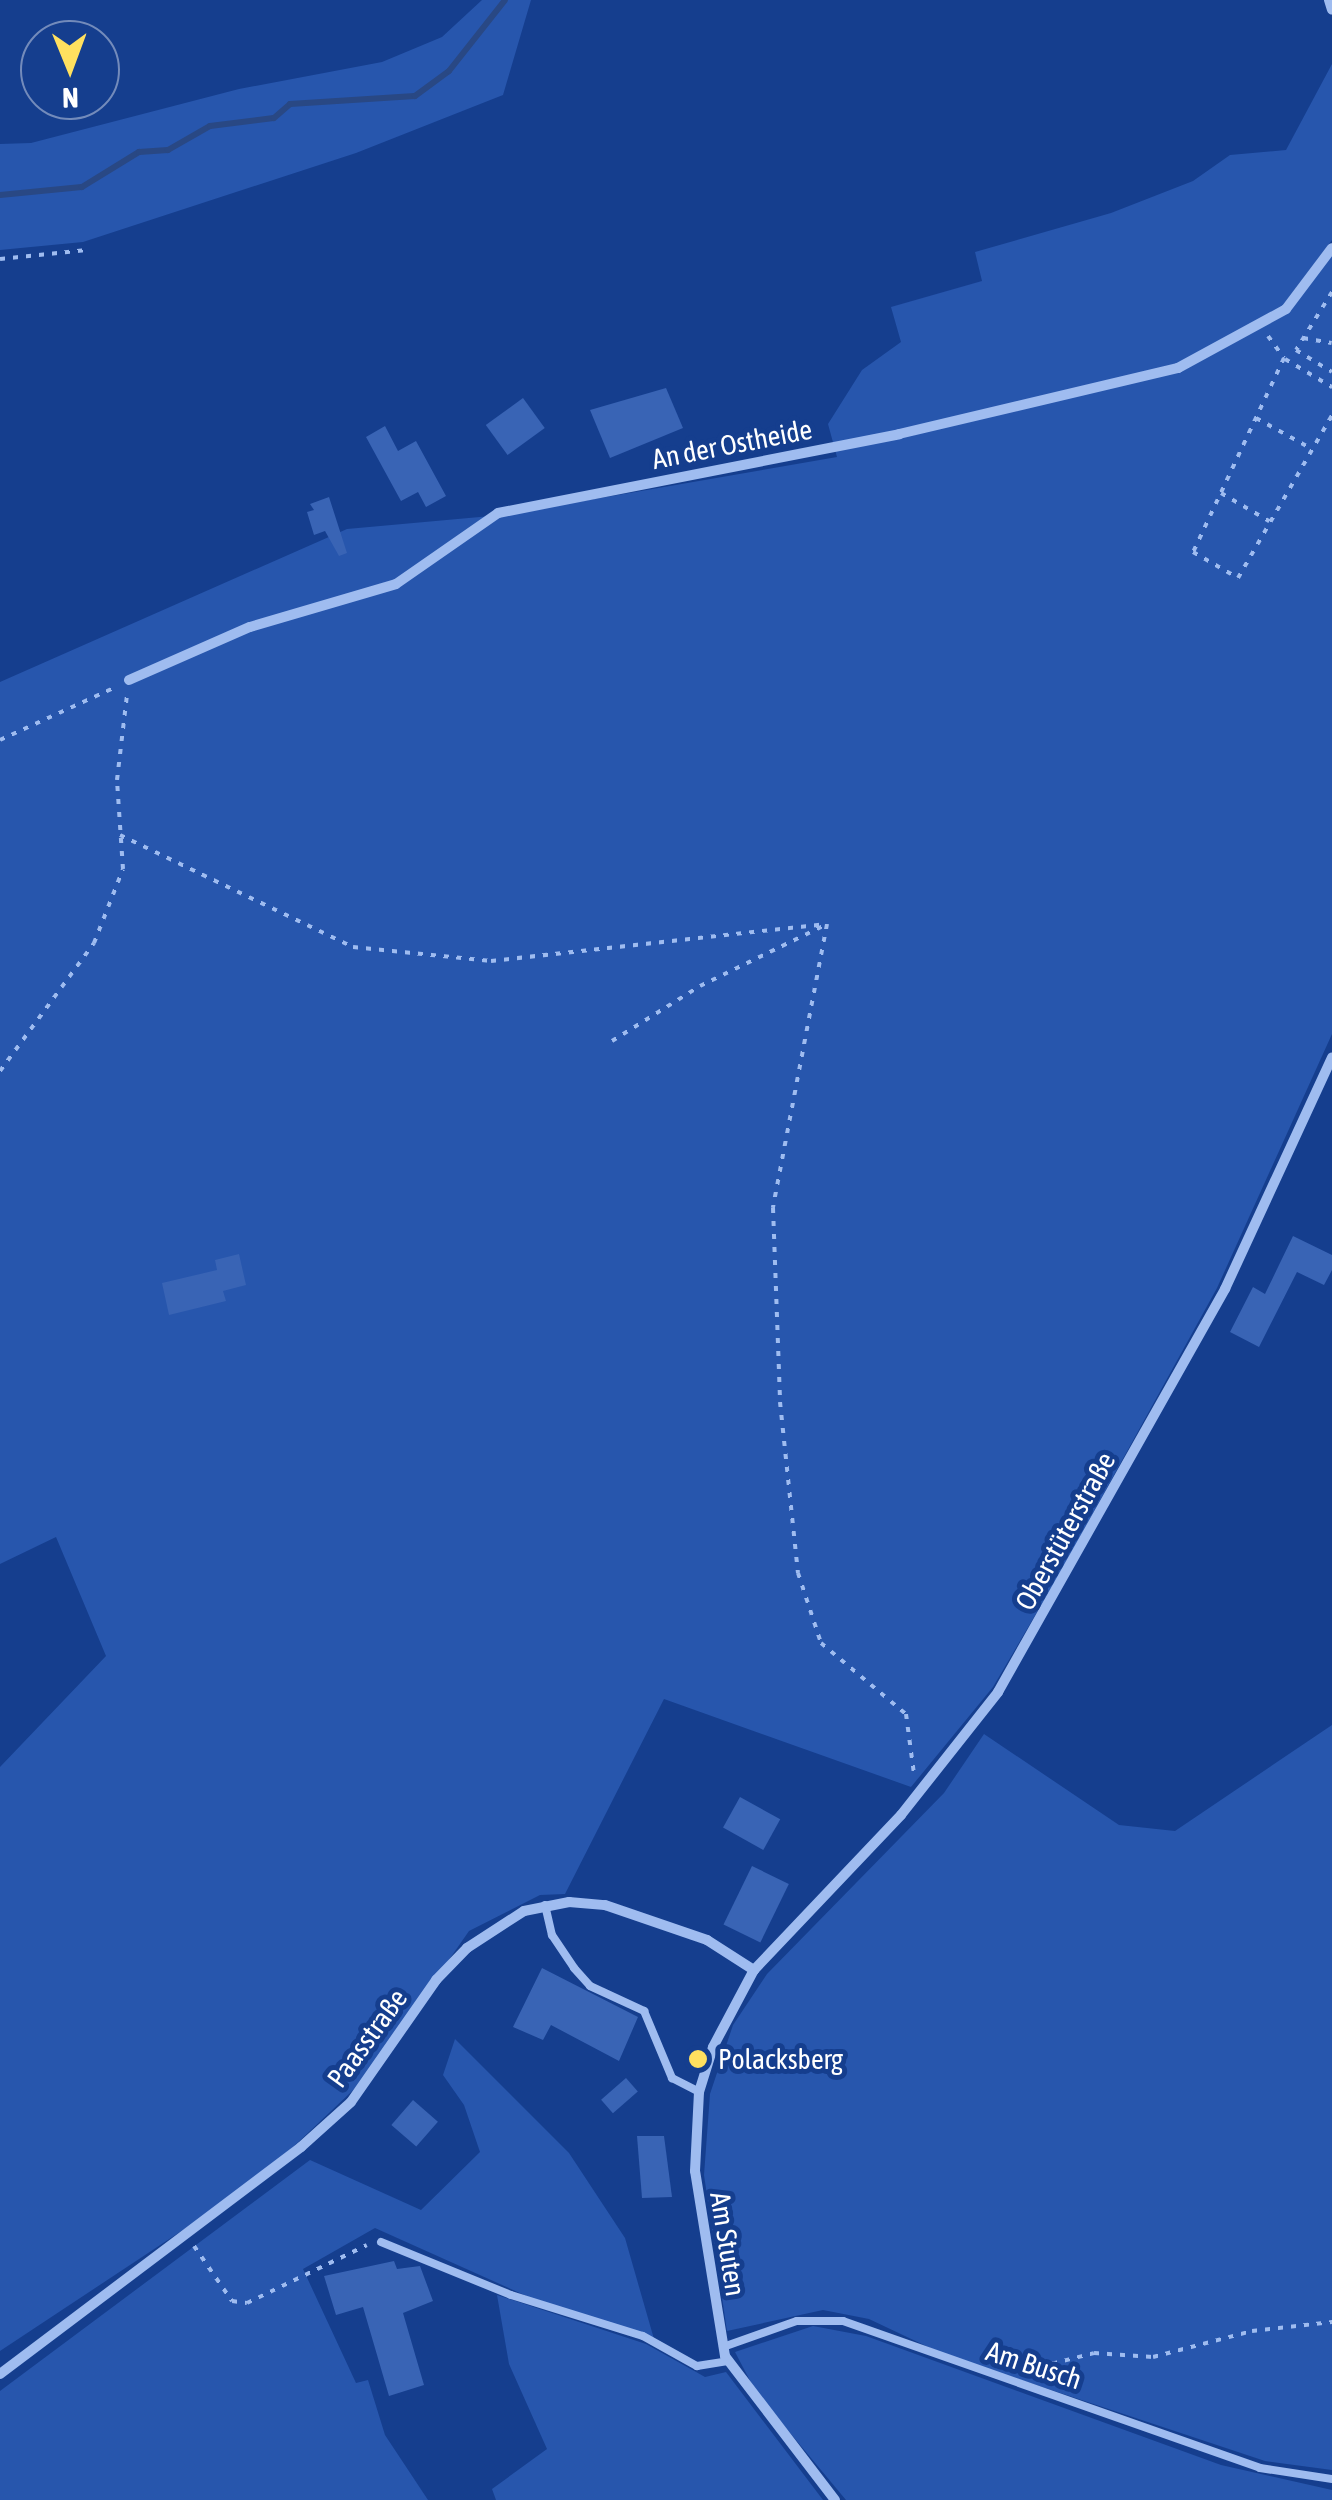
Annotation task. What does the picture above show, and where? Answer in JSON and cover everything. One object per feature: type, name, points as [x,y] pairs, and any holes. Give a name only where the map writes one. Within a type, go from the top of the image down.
[{"type":"street","points":[[1329,0],[1332,10]]},
{"type":"street","name":"An der Ostheide","points":[[129,680],[250,627],[396,584],[498,513],[899,434],[1178,368],[1286,309],[1332,248]]},
{"type":"street","name":"Oberstüterstraße","points":[[754,1970],[918,1794],[998,1692],[1067,1578],[1225,1289],[1332,1057]]},
{"type":"street","name":"Paasstraße","points":[[0,2374],[187,2235],[352,2102],[467,1948],[545,1906],[605,1906],[707,1940],[754,1970]]},
{"type":"street","name":"Am Stuten","points":[[754,1970],[729,2006],[700,2092],[695,2172],[728,2361],[835,2500]]},
{"type":"lane","points":[[545,1906],[552,1935],[574,1968],[590,1986],[644,2011],[672,2078],[700,2092]]},
{"type":"lane","points":[[381,2242],[511,2294],[642,2336],[697,2366],[728,2361]]},
{"type":"lane","name":"Am Busch","points":[[723,2347],[797,2321],[843,2321],[1260,2468],[1332,2479]]},
{"type":"path","points":[[0,259],[86,250]]},
{"type":"path","points":[[1326,282],[1332,289],[1296,350],[1332,372]]},
{"type":"path","points":[[1325,303],[1332,312]]},
{"type":"path","points":[[1259,324],[1284,358],[1332,387]]},
{"type":"path","points":[[1304,338],[1332,343]]},
{"type":"path","points":[[1284,358],[1193,552],[1238,578],[1332,415]]},
{"type":"path","points":[[1256,418],[1312,449]]},
{"type":"path","points":[[1221,493],[1270,522]]},
{"type":"path","points":[[0,740],[129,680]]},
{"type":"path","points":[[0,1071],[42,1020],[94,943],[123,869],[116,780],[129,680]]},
{"type":"path","points":[[120,834],[354,947],[491,960],[828,924]]},
{"type":"path","points":[[612,1041],[700,986],[828,924]]},
{"type":"path","points":[[828,924],[773,1208],[780,1402],[798,1573],[821,1643],[906,1714],[918,1794]]},
{"type":"path","points":[[187,2235],[232,2300],[247,2303],[338,2255],[381,2242]]},
{"type":"path","points":[[998,2377],[1062,2358],[1153,2358],[1252,2331],[1332,2322]]},
{"type":"shaded area","points":[[482,0],[531,0],[503,95],[356,153],[83,242],[0,250],[0,144],[31,143],[239,89],[382,62],[442,37]]},
{"type":"shaded area","points":[[1332,64],[1332,240],[1283,305],[1289,310],[1332,252],[1332,1034],[1217,1288],[1060,1573],[993,1687],[911,1787],[664,1699],[565,1894],[540,1895],[469,1931],[368,2076],[291,2149],[198,2220],[0,2351],[0,1767],[106,1656],[56,1537],[0,1564],[0,682],[347,529],[502,515],[837,457],[828,424],[862,370],[901,342],[891,307],[982,281],[975,252],[1111,213],[1193,181],[1230,155],[1286,150]]},
{"type":"shaded area","points":[[1332,1725],[1332,2470],[1265,2461],[943,2354],[869,2319],[823,2310],[727,2331],[704,2175],[710,2094],[733,2025],[767,1974],[944,1793],[984,1734],[1119,1825],[1175,1831]]},
{"type":"shaded area","points":[[455,2039],[569,2153],[625,2238],[654,2339],[540,2302],[375,2228],[303,2269],[356,2383],[368,2380],[385,2435],[428,2500],[0,2500],[0,2391],[310,2160],[421,2210],[480,2152],[464,2105],[443,2075]]},
{"type":"shaded area","points":[[497,2295],[646,2344],[705,2377],[726,2372],[823,2500],[496,2500],[492,2489],[547,2449],[509,2364]]},
{"type":"shaded area","points":[[813,2326],[866,2336],[1221,2465],[1332,2490],[1332,2500],[846,2500],[756,2392],[735,2352]]},
{"type":"building","points":[[666,388],[683,428],[610,458],[590,410]]},
{"type":"building","points":[[523,398],[545,428],[508,455],[486,425]]},
{"type":"building","points":[[385,426],[398,451],[416,441],[446,496],[426,507],[418,492],[401,501],[366,437]]},
{"type":"building","points":[[329,497],[347,553],[339,556],[325,531],[314,535],[307,512],[314,510],[310,504]]},
{"type":"building","points":[[1293,1236],[1332,1255],[1332,1270],[1324,1285],[1297,1272],[1259,1347],[1230,1332],[1253,1287],[1265,1294]]},
{"type":"building","points":[[239,1254],[246,1285],[223,1291],[226,1301],[169,1315],[162,1283],[217,1270],[215,1260]]},
{"type":"building","points":[[740,1797],[780,1819],[763,1850],[723,1828]]},
{"type":"building","points":[[752,1866],[789,1884],[760,1942],[724,1924]]},
{"type":"building","points":[[542,1968],[638,2017],[619,2061],[551,2025],[543,2040],[513,2027]]},
{"type":"building","points":[[626,2078],[638,2092],[613,2113],[601,2100]]},
{"type":"building","points":[[413,2100],[438,2122],[416,2147],[391,2125]]},
{"type":"building","points":[[637,2136],[664,2136],[672,2197],[642,2198]]},
{"type":"building","points":[[394,2261],[397,2269],[420,2266],[433,2301],[403,2313],[424,2385],[389,2396],[363,2307],[336,2315],[324,2276]]},
{"type":"waterway","points":[[0,195],[82,187],[139,152],[168,150],[210,126],[274,118],[290,104],[415,96],[449,71],[505,0]]},
{"type":"place","name":"Polacksberg","points":[[698,2059]]}]
